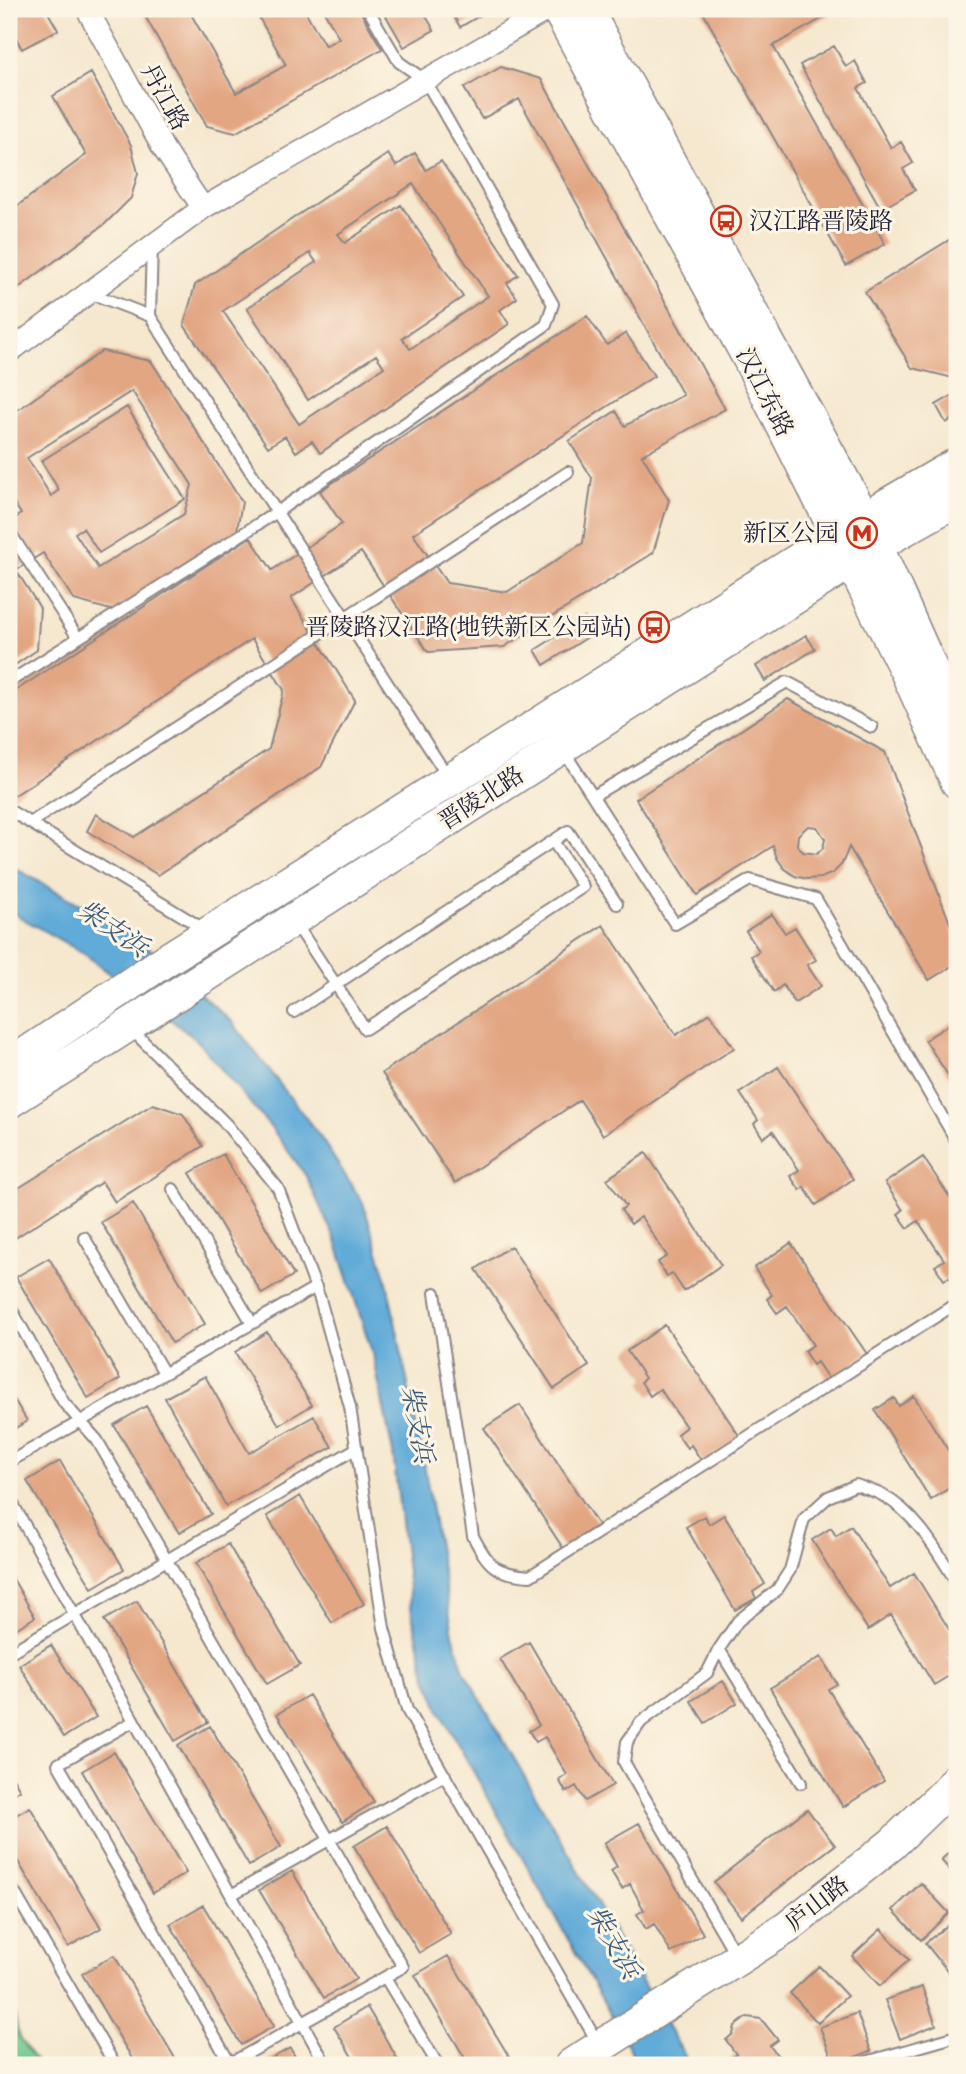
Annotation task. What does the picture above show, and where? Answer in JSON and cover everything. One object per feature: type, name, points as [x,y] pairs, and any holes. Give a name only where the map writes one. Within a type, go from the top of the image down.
[{"type":"main road","name":"汉江东路","points":[[558,9],[748,357],[907,673],[957,782]]},
{"type":"main road","name":"汉江东路","points":[[586,9],[871,532],[957,726]]},
{"type":"main road","name":"晋陵北路","points":[[9,1065],[166,960],[450,780],[871,532],[957,464]]},
{"type":"main road","name":"晋陵北路","points":[[871,532],[957,500]]},
{"type":"main road","name":"晋陵北路","points":[[9,1102],[562,747],[844,549]]},
{"type":"main road","name":"庐山路","points":[[606,2044],[788,1927],[892,1844],[952,1790]]},
{"type":"main road","points":[[571,2065],[606,2044]]},
{"type":"street","name":"丹江路","points":[[87,9],[163,148],[203,208]]},
{"type":"street","points":[[9,352],[203,208],[549,9]]},
{"type":"lane","points":[[9,682],[277,513],[546,325],[553,304],[425,80],[398,62],[368,9]]},
{"type":"lane","points":[[152,245],[150,316],[450,780]]},
{"type":"lane","points":[[89,292],[150,316]]},
{"type":"lane","points":[[30,823],[568,472]]},
{"type":"lane","points":[[9,531],[78,638]]},
{"type":"lane","points":[[593,796],[787,682],[872,727]]},
{"type":"lane","points":[[562,747],[675,924],[750,880],[816,899],[957,1142]]},
{"type":"lane","points":[[9,810],[209,933]]},
{"type":"lane","points":[[294,1012],[568,831],[617,904]]},
{"type":"lane","points":[[293,919],[365,1029],[583,887],[553,841]]},
{"type":"lane","points":[[140,1017],[278,1188],[316,1287],[351,1407],[384,1628],[407,1710],[606,2044]]},
{"type":"lane","points":[[173,1189],[252,1323]]},
{"type":"lane","points":[[84,1237],[164,1373]]},
{"type":"lane","points":[[9,1462],[316,1287]]},
{"type":"lane","points":[[435,1293],[473,1536],[485,1560],[506,1574],[530,1576],[957,1303]]},
{"type":"lane","points":[[9,1306],[64,1402],[97,1440],[403,1967],[229,2065],[58,1764],[134,1721]]},
{"type":"lane","points":[[9,1653],[357,1448]]},
{"type":"lane","points":[[738,1959],[624,1762],[627,1742],[641,1722],[707,1673],[738,1621],[777,1590],[790,1570],[804,1519],[828,1497],[856,1485],[882,1496],[911,1517],[938,1552],[957,1583]]},
{"type":"lane","points":[[9,1497],[326,2065]]},
{"type":"lane","points":[[719,1649],[801,1783]]},
{"type":"lane","points":[[231,1895],[445,1776]]},
{"type":"lane","points":[[9,1883],[115,2065]]},
{"type":"lane","points":[[385,1977],[438,2065]]},
{"type":"lane","points":[[863,2065],[957,2036]]},
{"type":"green space","points":[[9,2006],[15,2016],[19,2038],[35,2060],[28,2065],[9,2065]]},
{"type":"water","name":"柴支浜","points":[[9,865],[132,933],[232,1022],[319,1135],[363,1203],[386,1277],[423,1458],[453,1634],[464,1671],[690,2065],[639,2065],[441,1714],[426,1675],[412,1614],[393,1453],[373,1355],[336,1241],[306,1176],[273,1130],[196,1039],[83,953],[9,911]]},
{"type":"building","points":[[9,9],[46,9],[58,30],[22,49],[9,26]]},
{"type":"building","points":[[141,9],[188,9],[236,93],[286,65],[254,9],[304,9],[325,46],[339,38],[323,9],[359,9],[382,49],[235,133],[207,126]]},
{"type":"building","points":[[382,9],[422,9],[434,30],[404,47]]},
{"type":"building","points":[[450,9],[491,9],[460,27]]},
{"type":"building","points":[[701,9],[839,9],[773,46],[885,244],[846,266]]},
{"type":"building","points":[[834,46],[846,67],[855,61],[867,83],[858,88],[891,148],[901,142],[913,163],[903,169],[915,190],[881,209],[800,65]]},
{"type":"building","points":[[501,67],[541,79],[725,409],[642,455],[669,500],[653,553],[504,647],[428,652],[361,552],[291,598],[355,700],[321,767],[158,875],[87,831],[96,814],[134,837],[269,749],[284,690],[252,639],[12,797],[9,792],[9,695],[250,537],[272,570],[342,524],[320,491],[587,316],[607,345],[626,333],[654,376],[413,534],[447,583],[507,592],[583,543],[592,478],[569,441],[616,411],[625,426],[683,395],[519,99],[482,119],[464,88]]},
{"type":"building","points":[[91,73],[131,145],[138,173],[131,198],[105,224],[9,295],[9,212],[86,155],[53,96]]},
{"type":"building","points":[[415,153],[426,170],[441,161],[518,275],[507,283],[517,298],[500,310],[509,324],[320,453],[312,441],[296,452],[285,436],[268,447],[184,325],[195,285],[388,154],[396,166]],"holes":[[[413,184],[488,296],[410,349],[402,338],[463,297],[401,205],[345,243],[338,234]],[[310,253],[316,262],[247,308],[308,400],[376,355],[384,367],[299,424],[223,311]]]},
{"type":"building","points":[[957,235],[957,376],[953,378],[912,368],[865,292]]},
{"type":"building","points":[[102,351],[151,361],[242,502],[236,536],[114,611],[74,600],[43,553],[16,570],[40,608],[37,650],[9,669],[9,629],[12,627],[9,622],[9,522],[21,514],[9,495],[9,416]],"holes":[[[132,391],[192,485],[184,514],[98,568],[75,533],[83,528],[99,553],[185,499],[127,407],[41,461],[59,490],[51,496],[27,458]]]},
{"type":"building","points":[[957,393],[957,417],[946,423],[936,405]]},
{"type":"building","points":[[585,618],[594,633],[544,665],[535,650]]},
{"type":"building","points":[[806,635],[815,649],[765,681],[756,666]]},
{"type":"building","points":[[788,699],[885,752],[957,942],[957,963],[929,980],[849,847],[842,864],[833,873],[821,878],[807,879],[795,876],[784,868],[773,846],[697,895],[636,799]],"holes":[[[808,826],[817,827],[825,839],[823,848],[817,854],[803,852],[797,845],[798,835]]]},
{"type":"building","points":[[772,914],[785,933],[795,927],[816,960],[807,965],[821,986],[795,1003],[783,985],[774,992],[751,956],[759,951],[746,931]]},
{"type":"building","points":[[603,925],[676,1035],[710,1013],[734,1048],[603,1135],[580,1100],[455,1183],[382,1073]]},
{"type":"building","points":[[956,1020],[957,1022],[957,1089],[925,1040]]},
{"type":"building","points":[[778,1067],[853,1179],[816,1205],[804,1187],[800,1190],[790,1176],[799,1170],[773,1131],[763,1138],[754,1124],[758,1120],[740,1093]]},
{"type":"building","points":[[153,1104],[183,1114],[203,1146],[115,1202],[102,1182],[9,1242],[9,1194]]},
{"type":"building","points":[[646,1153],[721,1265],[684,1291],[672,1273],[667,1276],[658,1262],[667,1256],[641,1217],[631,1224],[621,1210],[626,1206],[607,1179]]},
{"type":"building","points":[[223,1154],[294,1275],[262,1294],[190,1173]]},
{"type":"building","points":[[923,1157],[957,1208],[957,1289],[949,1277],[944,1280],[935,1266],[944,1260],[918,1221],[908,1228],[898,1214],[903,1210],[885,1183]]},
{"type":"building","points":[[133,1203],[205,1324],[172,1343],[101,1222]]},
{"type":"building","points":[[791,1243],[867,1354],[829,1380],[817,1362],[813,1365],[804,1351],[813,1345],[787,1306],[777,1313],[767,1299],[772,1295],[754,1268]]},
{"type":"building","points":[[511,1246],[589,1366],[554,1389],[476,1269]]},
{"type":"building","points":[[49,1258],[120,1379],[88,1398],[16,1277]]},
{"type":"building","points":[[665,1325],[740,1437],[703,1463],[691,1445],[687,1448],[677,1434],[686,1427],[660,1389],[650,1396],[641,1382],[645,1378],[627,1351]]},
{"type":"building","points":[[267,1332],[312,1405],[279,1425],[235,1352]]},
{"type":"building","points":[[205,1376],[249,1453],[314,1416],[332,1447],[226,1506],[165,1398]]},
{"type":"building","points":[[9,1391],[27,1421],[9,1432]]},
{"type":"building","points":[[914,1396],[953,1458],[957,1455],[957,1490],[954,1485],[931,1500],[875,1410],[894,1398],[899,1406]]},
{"type":"building","points":[[520,1405],[598,1525],[563,1548],[484,1428]]},
{"type":"building","points":[[146,1406],[211,1514],[179,1533],[114,1425]]},
{"type":"building","points":[[60,1461],[124,1569],[92,1588],[27,1481]]},
{"type":"building","points":[[300,1496],[364,1604],[332,1623],[267,1516]]},
{"type":"building","points":[[724,1515],[765,1584],[753,1592],[756,1598],[735,1610],[686,1527],[705,1516],[709,1524]]},
{"type":"building","points":[[851,1526],[890,1588],[914,1573],[957,1642],[957,1650],[947,1656],[957,1671],[934,1685],[891,1615],[868,1630],[812,1540],[831,1528],[836,1536]]},
{"type":"building","points":[[228,1544],[300,1665],[267,1684],[196,1563]]},
{"type":"building","points":[[9,1572],[35,1617],[9,1633]]},
{"type":"building","points":[[137,1601],[208,1722],[175,1741],[104,1620]]},
{"type":"building","points":[[529,1642],[613,1785],[585,1801],[576,1786],[566,1792],[559,1780],[567,1775],[545,1737],[536,1742],[529,1731],[539,1725],[500,1659]]},
{"type":"building","points":[[51,1645],[96,1717],[64,1737],[19,1665]]},
{"type":"building","points":[[821,1657],[837,1684],[828,1689],[884,1781],[843,1807],[770,1688]]},
{"type":"building","points":[[723,1681],[737,1703],[705,1723],[691,1701]]},
{"type":"building","points":[[309,1695],[374,1802],[342,1822],[277,1714]]},
{"type":"building","points":[[210,1726],[281,1847],[249,1866],[178,1745]]},
{"type":"building","points":[[114,1752],[186,1873],[153,1893],[82,1771]]},
{"type":"building","points":[[9,1771],[20,1790],[9,1797]]},
{"type":"building","points":[[30,1807],[101,1928],[68,1947],[9,1846],[9,1819]]},
{"type":"building","points":[[807,1809],[835,1845],[741,1917],[714,1882]]},
{"type":"building","points":[[639,1823],[703,1934],[671,1953],[654,1924],[646,1929],[637,1914],[644,1910],[630,1884],[622,1889],[611,1871],[617,1867],[604,1843]]},
{"type":"building","points":[[387,1826],[451,1934],[419,1953],[354,1846]]},
{"type":"building","points":[[957,1845],[957,1878],[941,1860]]},
{"type":"building","points":[[292,1871],[356,1979],[324,1998],[259,1890]]},
{"type":"building","points":[[921,1883],[949,1913],[921,1940],[893,1910]]},
{"type":"building","points":[[203,1905],[274,2026],[241,2045],[170,1924]]},
{"type":"building","points":[[957,1918],[957,1970],[951,1975],[925,1943]]},
{"type":"building","points":[[881,1929],[909,1960],[880,1986],[852,1956]]},
{"type":"building","points":[[114,1955],[179,2065],[136,2065],[82,1974]]},
{"type":"building","points":[[448,1956],[513,2063],[469,2065],[415,1975]]},
{"type":"building","points":[[819,1966],[847,1996],[818,2023],[790,1993]]},
{"type":"building","points":[[922,1987],[936,2025],[900,2039],[885,2000]]},
{"type":"building","points":[[367,2007],[401,2065],[357,2065],[334,2027]]},
{"type":"building","points":[[857,2013],[871,2051],[834,2065],[820,2027]]},
{"type":"building","points":[[747,2017],[761,2019],[778,2040],[770,2046],[785,2065],[732,2065],[728,2061],[736,2054],[726,2040],[733,2034],[735,2026]]},
{"type":"building","points":[[290,2048],[300,2065],[260,2065]]},
{"type":"place","name":"汉江路晋陵路","points":[[726,221]]},
{"type":"place","name":"新区公园","points":[[862,533]]},
{"type":"place","name":"晋陵路汉江路(地铁新区公园站)","points":[[654,627]]}]
